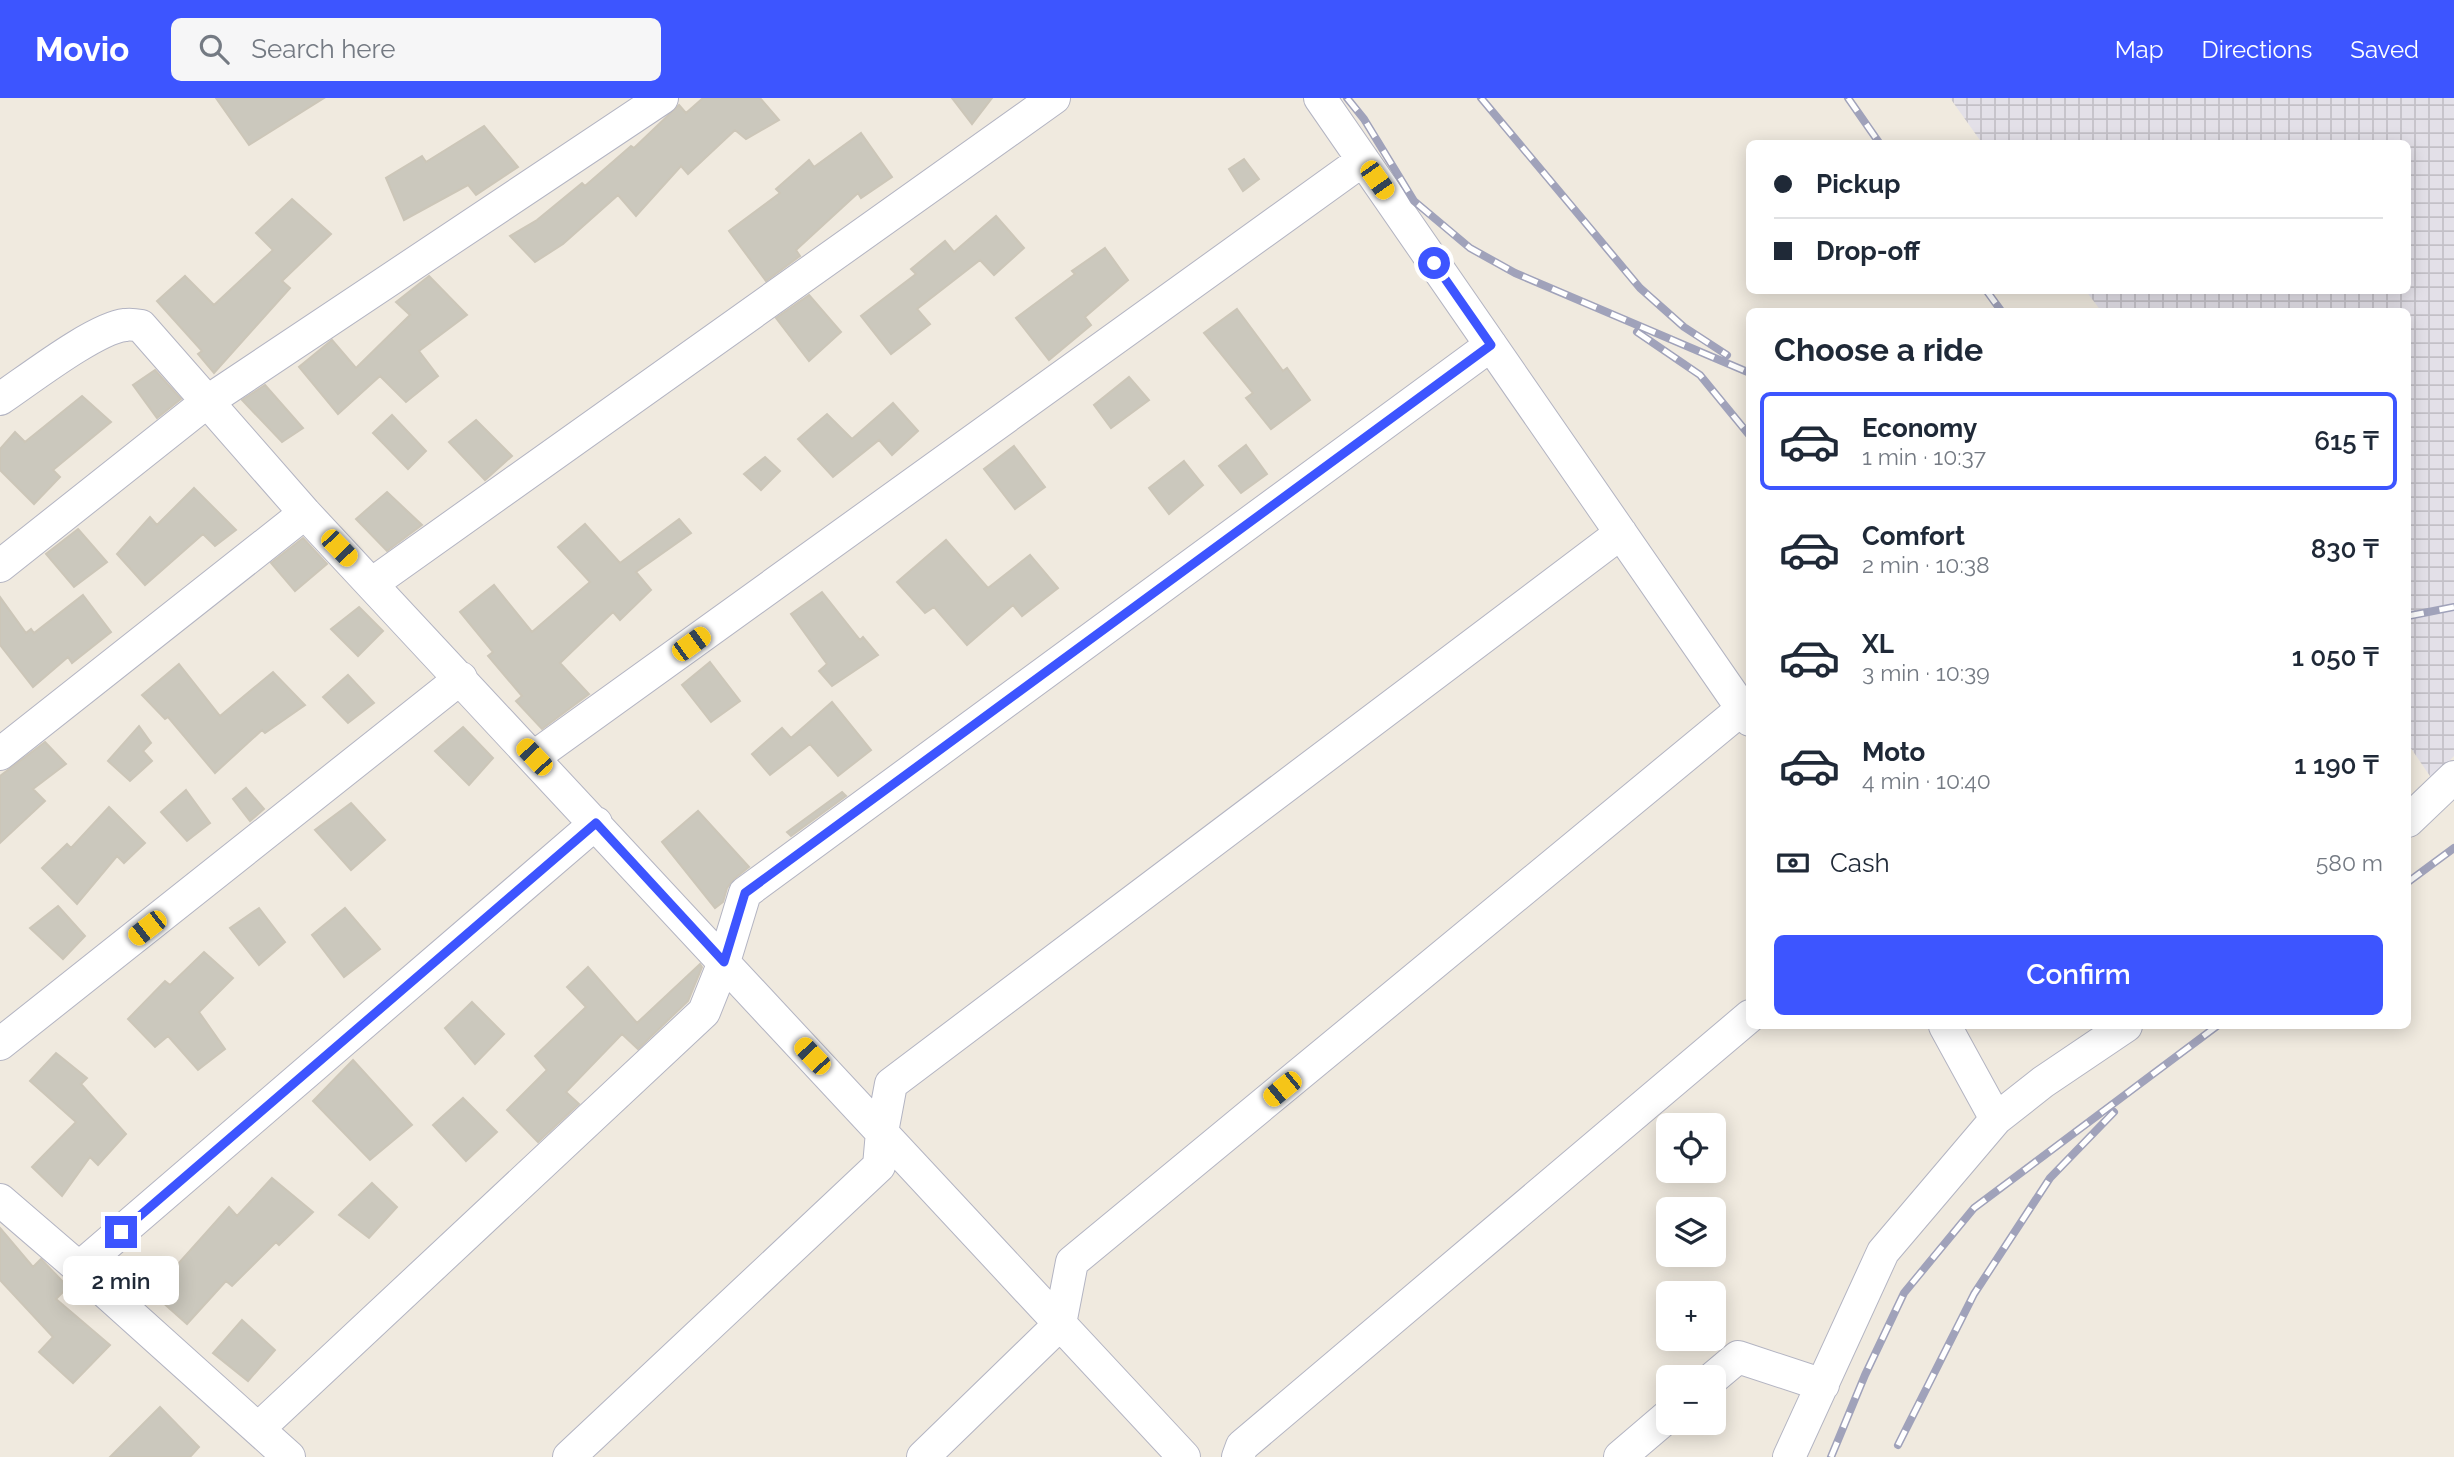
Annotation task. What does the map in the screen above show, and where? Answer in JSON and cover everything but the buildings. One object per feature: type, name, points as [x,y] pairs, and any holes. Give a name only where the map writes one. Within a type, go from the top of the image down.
[{"type":"street","points":[[0,566],[208,401],[662,98]]},
{"type":"street","points":[[373,583],[1054,98]]},
{"type":"street","points":[[923,1457],[1060,1324],[1072,1262],[1746,714],[1320,98]]},
{"type":"street","points":[[534,757],[1363,160]]},
{"type":"street","points":[[0,399],[108,329],[124,325],[141,326],[305,513],[1184,1457]]},
{"type":"street","points":[[258,1429],[704,1012],[724,962],[745,893],[1491,345]]},
{"type":"street","points":[[0,754],[305,513]]},
{"type":"street","points":[[569,1457],[879,1166],[891,1084],[1621,533]]},
{"type":"street","points":[[0,1044],[461,678]]},
{"type":"street","points":[[2411,818],[2454,776]]},
{"type":"street","points":[[79,1268],[596,823]]},
{"type":"street","points":[[1238,1457],[1242,1446],[1746,1019]]},
{"type":"street","points":[[1947,1029],[1997,1119]]},
{"type":"street","points":[[1789,1457],[1883,1252],[1997,1119],[2043,1082],[2122,1029]]},
{"type":"street","points":[[0,1200],[289,1457]]},
{"type":"street","points":[[1726,1367],[1738,1357],[1823,1385]]},
{"type":"street","points":[[1620,1457],[1656,1426]]},
{"type":"shaded area","points":[[1950,98],[2454,98],[2454,756],[2432,779],[2411,748],[2411,308],[2099,308],[2088,294],[2411,294],[2411,140],[1980,140]]},
{"type":"railway","points":[[1347,98],[1364,119],[1414,201],[1470,248],[1515,273],[1746,371]]},
{"type":"railway","points":[[1481,98],[1640,288],[1684,327],[1727,355]]},
{"type":"railway","points":[[1848,98],[1877,140]]},
{"type":"railway","points":[[1989,294],[1999,308]]},
{"type":"railway","points":[[1637,332],[1700,375],[1746,431]]},
{"type":"railway","points":[[2411,615],[2454,607]]},
{"type":"railway","points":[[2411,880],[2454,848]]},
{"type":"railway","points":[[1831,1457],[1865,1375],[1904,1293],[1974,1208],[2213,1029]]},
{"type":"railway","points":[[1898,1445],[1974,1294],[2050,1178],[2114,1112]]},
{"type":"route","points":[[121,1232],[596,823],[724,962],[745,893],[1491,345],[1434,263]]}]
